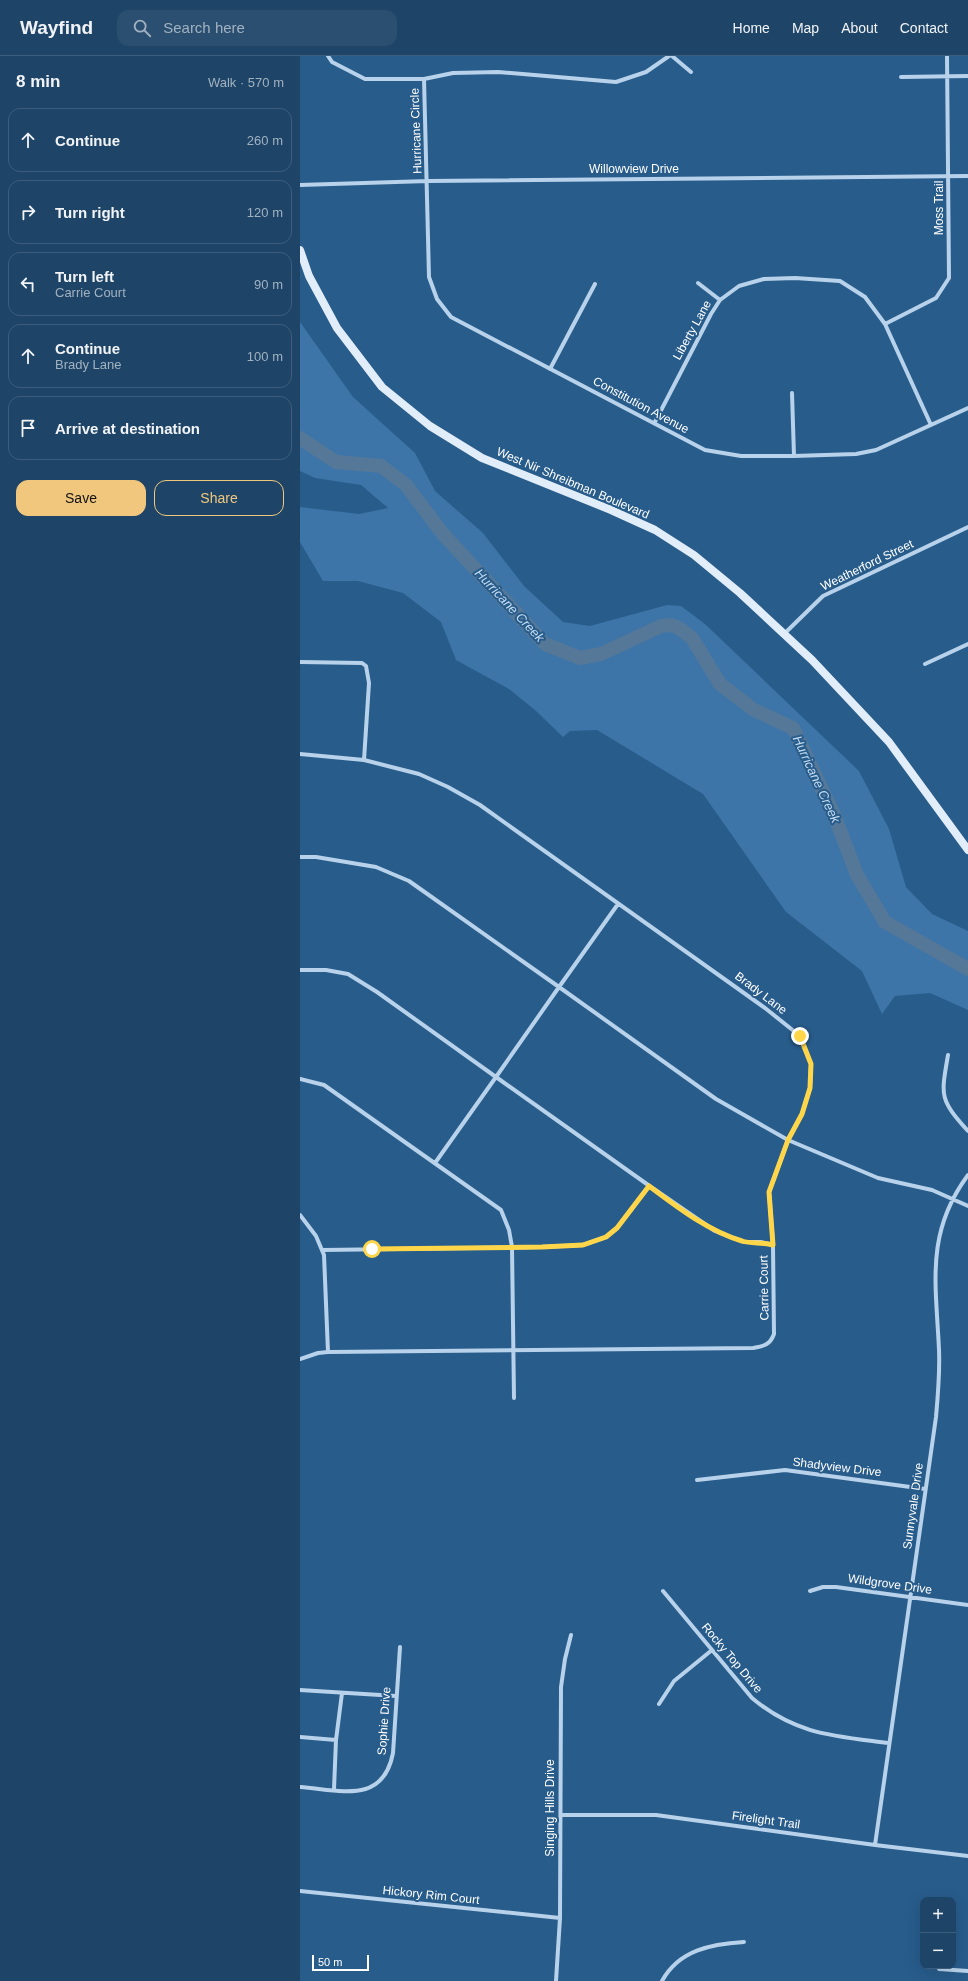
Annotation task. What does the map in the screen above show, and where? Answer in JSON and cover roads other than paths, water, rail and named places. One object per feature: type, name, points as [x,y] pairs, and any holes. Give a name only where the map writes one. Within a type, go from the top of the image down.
[{"type":"main road","name":"West Nir Shreibman Boulevard","points":[[300,250],[309,276],[336,328],[382,387],[430,426],[482,458],[611,510],[655,530],[694,555],[740,593],[812,660],[889,742],[956,836],[968,850]]},
{"type":"street","name":"Hurricane Circle","points":[[328,56],[332,62],[365,79],[424,79],[453,73],[498,72],[616,82],[646,72],[669,56]]},
{"type":"street","points":[[672,56],[691,72]]},
{"type":"street","name":"Moss Trail","points":[[885,324],[936,298],[949,278],[947,56]]},
{"type":"street","points":[[901,77],[968,76]]},
{"type":"street","name":"Hurricane Circle","points":[[424,79],[428,181]]},
{"type":"street","name":"Willowview Drive","points":[[300,186],[428,181],[968,176]]},
{"type":"street","name":"Constitution Avenue","points":[[428,181],[429,277],[437,299],[451,317],[655,422],[705,450],[741,456],[856,454],[876,450],[968,408]]},
{"type":"street","name":"Liberty Lane","points":[[655,422],[710,314],[720,300],[739,286],[764,279],[795,278],[840,281],[865,297],[885,324],[931,426]]},
{"type":"street","points":[[698,283],[720,300]]},
{"type":"street","points":[[550,369],[595,284]]},
{"type":"street","points":[[792,393],[794,456]]},
{"type":"street","name":"Weatherford Street","points":[[784,634],[823,596],[968,527]]},
{"type":"street","points":[[925,664],[968,644]]},
{"type":"street","points":[[300,662],[355,662],[362,663],[366,666],[369,683],[364,760]]},
{"type":"street","name":"Brady Lane","points":[[300,754],[364,760],[419,774],[448,787],[480,805],[618,904],[652,926],[765,1008],[800,1036],[811,1064],[810,1088],[802,1114],[788,1140]]},
{"type":"street","points":[[300,857],[316,857],[376,867],[409,881],[716,1099],[788,1140],[878,1178],[917,1186],[954,1198],[968,1206]]},
{"type":"street","points":[[435,1163],[618,904]]},
{"type":"street","points":[[300,970],[326,970],[348,974],[377,992],[649,1186],[716,1231],[744,1242],[761,1242],[773,1245]]},
{"type":"street","points":[[948,1055],[943,1089],[946,1104],[968,1131]]},
{"type":"street","points":[[300,1079],[324,1085],[501,1210],[509,1230],[512,1247],[514,1398]]},
{"type":"street","name":"Carrie Court","points":[[514,1351],[753,1348],[766,1346],[771,1342],[774,1334],[773,1245],[769,1192],[788,1140]]},
{"type":"street","name":"Sunnyvale Drive","points":[[875,1845],[911,1597],[938,1385],[935,1263],[938,1241],[942,1224],[954,1198],[968,1175]]},
{"type":"street","points":[[323,1250],[583,1245],[606,1237],[625,1218],[649,1186]]},
{"type":"street","points":[[300,1216],[316,1236],[323,1250],[328,1352]]},
{"type":"street","points":[[300,1359],[318,1353],[328,1352],[514,1351]]},
{"type":"street","name":"Shadyview Drive","points":[[697,1480],[785,1470],[925,1489]]},
{"type":"street","name":"Wildgrove Drive","points":[[810,1590],[823,1587],[836,1587],[968,1605]]},
{"type":"street","name":"Rocky Top Drive","points":[[663,1591],[752,1698],[769,1713],[787,1723],[823,1734],[889,1743]]},
{"type":"street","name":"Singing Hills Drive","points":[[556,1981],[560,1918],[561,1687],[565,1659],[571,1635]]},
{"type":"street","name":"Sophie Drive","points":[[300,1787],[357,1791],[368,1789],[384,1777],[390,1768],[393,1753],[400,1647]]},
{"type":"street","points":[[659,1704],[674,1681],[712,1650]]},
{"type":"street","points":[[300,1690],[396,1696]]},
{"type":"street","points":[[334,1789],[336,1740],[342,1693]]},
{"type":"street","points":[[300,1737],[336,1740]]},
{"type":"street","name":"Firelight Trail","points":[[561,1815],[656,1814],[875,1845],[968,1856]]},
{"type":"street","name":"Hickory Rim Court","points":[[300,1891],[560,1918]]},
{"type":"street","points":[[662,1981],[675,1964],[686,1955],[718,1943],[744,1942]]},
{"type":"street","points":[[939,1969],[968,1971]]},
{"type":"waterway","name":"Hurricane Creek","points":[[300,438],[336,462],[381,466],[406,485],[443,534],[545,644],[580,658],[601,654],[661,626],[671,625],[679,628],[692,638],[720,684],[754,710],[793,728],[835,817],[857,875],[885,922],[968,969]]}]
